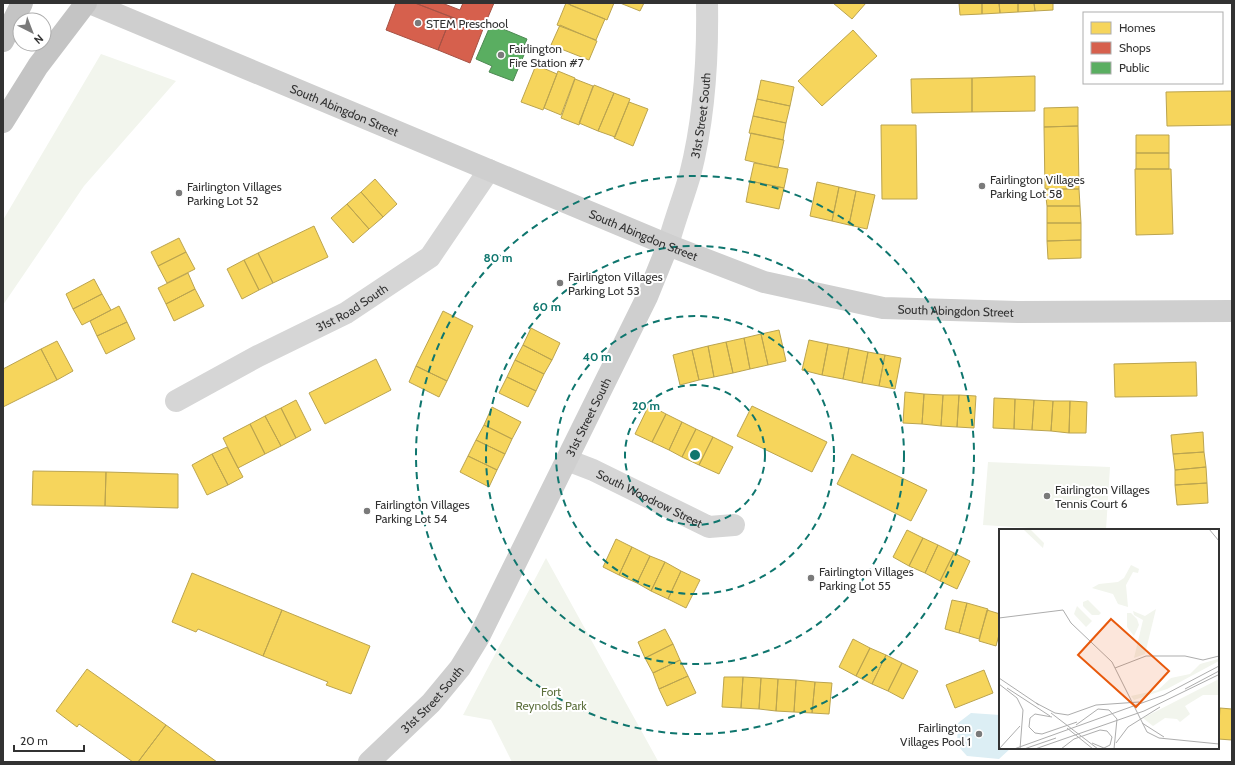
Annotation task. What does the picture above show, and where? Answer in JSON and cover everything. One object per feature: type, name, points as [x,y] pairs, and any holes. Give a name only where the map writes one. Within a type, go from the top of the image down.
[{"type":"highway","points":[[3,41],[22,3]]},
{"type":"highway","points":[[3,122],[38,66],[86,3]]},
{"type":"street","name":"South Abingdon Street","points":[[90,3],[668,245],[764,282],[883,308],[1018,312],[1232,311]]},
{"type":"street","name":"31st Street South","points":[[369,762],[431,703],[460,668],[479,637],[647,297],[668,245],[690,175],[702,107],[707,31],[707,3]]},
{"type":"street","name":"31st Road South","points":[[176,401],[258,356],[346,312],[430,257],[489,170]]},
{"type":"street","name":"South Woodrow Street","points":[[567,460],[593,470],[709,527],[734,525]]},
{"type":"green space","points":[[101,54],[176,81],[84,186],[3,305],[3,220]]},
{"type":"green space","name":"Fairlington Villages Tennis Court 6","points":[[988,462],[1110,467],[1106,529],[1047,529],[983,525]]},
{"type":"green space","name":"Fort Reynolds Park","points":[[546,558],[658,762],[512,762],[491,720],[463,715]]},
{"type":"shaded area","name":"Fairlington Villages Pool 1","points":[[971,713],[999,715],[999,749],[1010,749],[999,759],[967,756],[957,745],[958,723]]},
{"type":"building: Homes","points":[[566,3],[605,19],[596,40],[557,25]]},
{"type":"building: Homes","points":[[571,3],[614,3],[607,20],[570,5]]},
{"type":"building: Homes","points":[[620,3],[644,3],[640,11]]},
{"type":"building: Homes","points":[[833,3],[866,3],[852,19]]},
{"type":"building: Homes","points":[[959,3],[982,3],[982,14],[960,15]]},
{"type":"building: Homes","points":[[982,3],[999,3],[1000,13],[982,14]]},
{"type":"building: Homes","points":[[999,3],[1018,3],[1018,12],[1000,13]]},
{"type":"building: Homes","points":[[1018,3],[1034,3],[1035,11],[1018,12]]},
{"type":"building: Homes","points":[[1034,3],[1053,3],[1053,10],[1035,11]]},
{"type":"building: Homes","points":[[560,25],[597,41],[589,60],[551,45]]},
{"type":"building: Homes","points":[[853,30],[877,56],[822,106],[798,81]]},
{"type":"building: Homes","points":[[536,65],[557,74],[543,110],[521,102]]},
{"type":"building: Homes","points":[[558,71],[575,78],[561,115],[544,108]]},
{"type":"building: Homes","points":[[1035,76],[1035,111],[972,112],[972,78]]},
{"type":"building: Homes","points":[[972,78],[972,112],[912,113],[911,79]]},
{"type":"building: Homes","points":[[575,79],[593,86],[579,125],[561,118]]},
{"type":"building: Homes","points":[[761,80],[794,87],[790,106],[757,99]]},
{"type":"building: Homes","points":[[594,85],[614,93],[598,131],[579,123]]},
{"type":"building: Homes","points":[[1232,91],[1232,125],[1167,126],[1166,92]]},
{"type":"building: Homes","points":[[614,93],[630,99],[615,137],[598,131]]},
{"type":"building: Homes","points":[[757,99],[790,106],[786,123],[753,116]]},
{"type":"building: Homes","points":[[629,102],[648,109],[633,146],[614,138]]},
{"type":"building: Homes","points":[[1078,107],[1078,126],[1044,127],[1044,108]]},
{"type":"building: Homes","points":[[753,116],[786,123],[783,140],[749,133]]},
{"type":"building: Homes","points":[[881,125],[916,125],[917,199],[882,199]]},
{"type":"building: Homes","points":[[1078,126],[1079,189],[1045,189],[1044,127]]},
{"type":"building: Homes","points":[[751,133],[784,140],[778,168],[745,160]]},
{"type":"building: Homes","points":[[1136,135],[1169,135],[1169,153],[1136,153]]},
{"type":"building: Homes","points":[[1136,153],[1169,153],[1169,169],[1136,169]]},
{"type":"building: Homes","points":[[754,163],[788,169],[784,188],[750,181]]},
{"type":"building: Homes","points":[[1135,169],[1171,169],[1173,234],[1136,235]]},
{"type":"building: Homes","points":[[375,179],[397,204],[383,217],[361,192]]},
{"type":"building: Homes","points":[[750,181],[784,188],[779,209],[746,202]]},
{"type":"building: Homes","points":[[817,182],[839,187],[832,221],[810,216]]},
{"type":"building: Homes","points":[[839,187],[856,191],[849,225],[832,221]]},
{"type":"building: Homes","points":[[1045,189],[1079,189],[1080,206],[1047,206]]},
{"type":"building: Homes","points":[[856,191],[875,195],[867,229],[849,225]]},
{"type":"building: Homes","points":[[361,192],[383,217],[369,229],[347,204]]},
{"type":"building: Homes","points":[[347,204],[369,229],[353,243],[331,218]]},
{"type":"building: Homes","points":[[1047,206],[1080,206],[1081,223],[1047,223]]},
{"type":"building: Homes","points":[[1047,223],[1081,223],[1081,240],[1047,241]]},
{"type":"building: Homes","points":[[314,226],[328,257],[273,283],[258,253]]},
{"type":"building: Homes","points":[[179,238],[186,252],[158,266],[151,252]]},
{"type":"building: Homes","points":[[1081,240],[1081,258],[1048,259],[1047,241]]},
{"type":"building: Homes","points":[[186,252],[195,269],[167,283],[158,266]]},
{"type":"building: Homes","points":[[258,253],[273,283],[259,290],[244,260]]},
{"type":"building: Homes","points":[[244,260],[259,290],[242,299],[227,269]]},
{"type":"building: Homes","points":[[188,273],[195,289],[166,304],[158,288]]},
{"type":"building: Homes","points":[[94,279],[102,294],[73,309],[66,294]]},
{"type":"building: Homes","points":[[195,289],[204,306],[174,321],[166,304]]},
{"type":"building: Homes","points":[[102,294],[111,310],[82,325],[73,309]]},
{"type":"building: Homes","points":[[119,306],[127,322],[97,336],[90,321]]},
{"type":"building: Homes","points":[[443,311],[473,326],[447,381],[416,366]]},
{"type":"building: Homes","points":[[127,322],[135,339],[106,354],[97,336]]},
{"type":"building: Homes","points":[[531,328],[560,343],[552,360],[523,345]]},
{"type":"building: Homes","points":[[779,330],[786,361],[768,365],[761,334]]},
{"type":"building: Homes","points":[[761,334],[768,365],[750,369],[744,338]]},
{"type":"building: Homes","points":[[744,338],[750,369],[733,373],[726,342]]},
{"type":"building: Homes","points":[[809,340],[828,344],[822,375],[802,370]]},
{"type":"building: Homes","points":[[57,341],[73,371],[57,380],[41,349]]},
{"type":"building: Homes","points":[[726,342],[733,373],[714,377],[708,346]]},
{"type":"building: Homes","points":[[828,344],[849,348],[843,379],[822,375]]},
{"type":"building: Homes","points":[[523,345],[552,360],[544,374],[515,360]]},
{"type":"building: Homes","points":[[708,346],[714,377],[699,380],[692,350]]},
{"type":"building: Homes","points":[[849,348],[868,352],[862,383],[843,379]]},
{"type":"building: Homes","points":[[41,349],[57,380],[3,407],[3,369]]},
{"type":"building: Homes","points":[[692,350],[699,380],[680,385],[673,355]]},
{"type":"building: Homes","points":[[868,352],[885,355],[879,386],[862,383]]},
{"type":"building: Homes","points":[[885,355],[901,358],[895,389],[879,386]]},
{"type":"building: Homes","points":[[376,359],[391,390],[325,424],[309,393]]},
{"type":"building: Homes","points":[[515,360],[544,374],[536,391],[507,377]]},
{"type":"building: Homes","points":[[1196,362],[1197,396],[1115,397],[1114,364]]},
{"type":"building: Homes","points":[[416,366],[447,381],[439,397],[409,382]]},
{"type":"building: Homes","points":[[507,377],[536,391],[528,407],[499,393]]},
{"type":"building: Homes","points":[[905,392],[924,394],[922,424],[903,423]]},
{"type":"building: Homes","points":[[924,394],[943,395],[941,426],[922,424]]},
{"type":"building: Homes","points":[[943,395],[959,395],[957,427],[941,426]]},
{"type":"building: Homes","points":[[959,395],[976,396],[974,428],[957,427]]},
{"type":"building: Homes","points":[[994,398],[1015,399],[1014,429],[993,428]]},
{"type":"building: Homes","points":[[1015,399],[1034,400],[1032,430],[1014,429]]},
{"type":"building: Homes","points":[[296,400],[311,430],[296,438],[281,408]]},
{"type":"building: Homes","points":[[1034,400],[1053,401],[1051,431],[1032,430]]},
{"type":"building: Homes","points":[[1053,401],[1070,401],[1069,433],[1051,431]]},
{"type":"building: Homes","points":[[1070,401],[1087,402],[1086,433],[1069,433]]},
{"type":"building: Homes","points":[[649,405],[666,414],[652,442],[635,434]]},
{"type":"building: Homes","points":[[752,406],[827,442],[812,472],[737,436]]},
{"type":"building: Homes","points":[[492,407],[521,422],[512,439],[484,425]]},
{"type":"building: Homes","points":[[281,408],[296,438],[281,446],[265,416]]},
{"type":"building: Homes","points":[[666,414],[682,422],[669,450],[652,442]]},
{"type":"building: Homes","points":[[265,416],[281,446],[265,454],[250,424]]},
{"type":"building: Homes","points":[[682,422],[696,429],[682,457],[669,450]]},
{"type":"building: Homes","points":[[250,424],[265,454],[238,468],[223,438]]},
{"type":"building: Homes","points":[[484,425],[512,439],[505,454],[476,440]]},
{"type":"building: Homes","points":[[696,429],[713,437],[699,465],[682,457]]},
{"type":"building: Homes","points":[[1203,432],[1204,452],[1173,454],[1171,435]]},
{"type":"building: Homes","points":[[713,437],[733,447],[719,474],[699,465]]},
{"type":"building: Homes","points":[[476,440],[505,454],[497,470],[468,456]]},
{"type":"building: Homes","points":[[227,447],[243,477],[228,485],[212,454]]},
{"type":"building: Homes","points":[[1204,452],[1206,467],[1175,470],[1173,454]]},
{"type":"building: Homes","points":[[212,454],[228,485],[207,495],[192,465]]},
{"type":"building: Homes","points":[[852,454],[927,490],[911,521],[837,484]]},
{"type":"building: Homes","points":[[468,456],[497,470],[489,487],[460,472]]},
{"type":"building: Homes","points":[[1206,467],[1207,483],[1175,485],[1175,470]]},
{"type":"building: Homes","points":[[33,471],[106,472],[105,506],[32,505]]},
{"type":"building: Homes","points":[[106,472],[178,474],[178,508],[105,506]]},
{"type":"building: Homes","points":[[1207,483],[1208,503],[1177,505],[1175,485]]},
{"type":"building: Homes","points":[[907,530],[923,538],[909,566],[893,557]]},
{"type":"building: Homes","points":[[923,538],[938,545],[925,573],[909,566]]},
{"type":"building: Homes","points":[[616,539],[632,547],[619,575],[603,567]]},
{"type":"building: Homes","points":[[938,545],[954,553],[940,581],[925,573]]},
{"type":"building: Homes","points":[[632,547],[650,556],[637,583],[619,575]]},
{"type":"building: Homes","points":[[954,553],[970,561],[957,589],[940,581]]},
{"type":"building: Homes","points":[[650,556],[665,562],[651,591],[637,583]]},
{"type":"building: Homes","points":[[665,562],[681,571],[668,599],[651,591]]},
{"type":"building: Homes","points":[[681,571],[700,580],[686,608],[668,599]]},
{"type":"building: Homes","points":[[192,573],[282,610],[263,656],[198,629],[196,632],[172,622]]},
{"type":"building: Homes","points":[[952,600],[967,603],[959,633],[945,629]]},
{"type":"building: Homes","points":[[967,603],[988,609],[979,639],[959,633]]},
{"type":"building: Homes","points":[[282,610],[370,646],[351,694],[326,685],[328,682],[263,656]]},
{"type":"building: Homes","points":[[987,610],[999,614],[999,635],[996,646],[979,641]]},
{"type":"building: Homes","points":[[665,629],[673,644],[645,658],[638,642]]},
{"type":"building: Homes","points":[[853,639],[870,648],[856,676],[839,667]]},
{"type":"building: Homes","points":[[673,644],[680,660],[653,673],[645,658]]},
{"type":"building: Homes","points":[[870,648],[886,655],[872,684],[856,676]]},
{"type":"building: Homes","points":[[886,655],[902,663],[888,691],[872,684]]},
{"type":"building: Homes","points":[[680,660],[688,676],[659,689],[653,673]]},
{"type":"building: Homes","points":[[902,663],[918,671],[903,699],[888,691]]},
{"type":"building: Homes","points":[[87,669],[166,725],[138,762],[133,762],[79,724],[77,727],[56,711]]},
{"type":"building: Homes","points":[[984,670],[993,693],[955,708],[946,685]]},
{"type":"building: Homes","points":[[688,676],[696,693],[667,706],[659,689]]},
{"type":"building: Homes","points":[[724,677],[743,677],[741,708],[722,707]]},
{"type":"building: Homes","points":[[743,677],[761,678],[759,709],[741,708]]},
{"type":"building: Homes","points":[[761,678],[778,679],[776,711],[759,709]]},
{"type":"building: Homes","points":[[778,679],[796,680],[794,712],[776,711]]},
{"type":"building: Homes","points":[[796,680],[815,682],[812,713],[794,712]]},
{"type":"building: Homes","points":[[815,682],[832,683],[829,714],[812,713]]},
{"type":"building: Homes","points":[[1220,708],[1232,709],[1232,740],[1219,739]]},
{"type":"building: Homes","points":[[166,725],[217,762],[138,762]]},
{"type":"building: Shops","name":"STEM Preschool","points":[[396,3],[415,3],[451,17],[438,50],[386,30]]},
{"type":"building: Shops","points":[[415,3],[442,3],[460,10],[463,3],[494,3],[483,29]]},
{"type":"building: Shops","points":[[451,17],[483,29],[470,63],[438,50]]},
{"type":"building: Public","name":"Fairlington Fire Station #7","points":[[491,24],[527,39],[523,49],[526,50],[513,81],[489,72],[492,66],[476,59]]},
{"type":"place","name":"STEM Preschool","points":[[418,23]]},
{"type":"place","name":"Fairlington Fire Station #7","points":[[501,55]]},
{"type":"place","name":"Fairlington Villages Parking Lot 58","points":[[982,186]]},
{"type":"place","name":"Fairlington Villages Parking Lot 52","points":[[179,193]]},
{"type":"place","name":"Fairlington Villages Parking Lot 53","points":[[560,283]]},
{"type":"place","name":"Fairlington Villages Tennis Court 6","points":[[1047,496]]},
{"type":"place","name":"Fairlington Villages Parking Lot 54","points":[[367,511]]},
{"type":"place","name":"Fairlington Villages Parking Lot 55","points":[[811,578]]},
{"type":"place","name":"Fairlington Villages Pool 1","points":[[979,734]]}]
